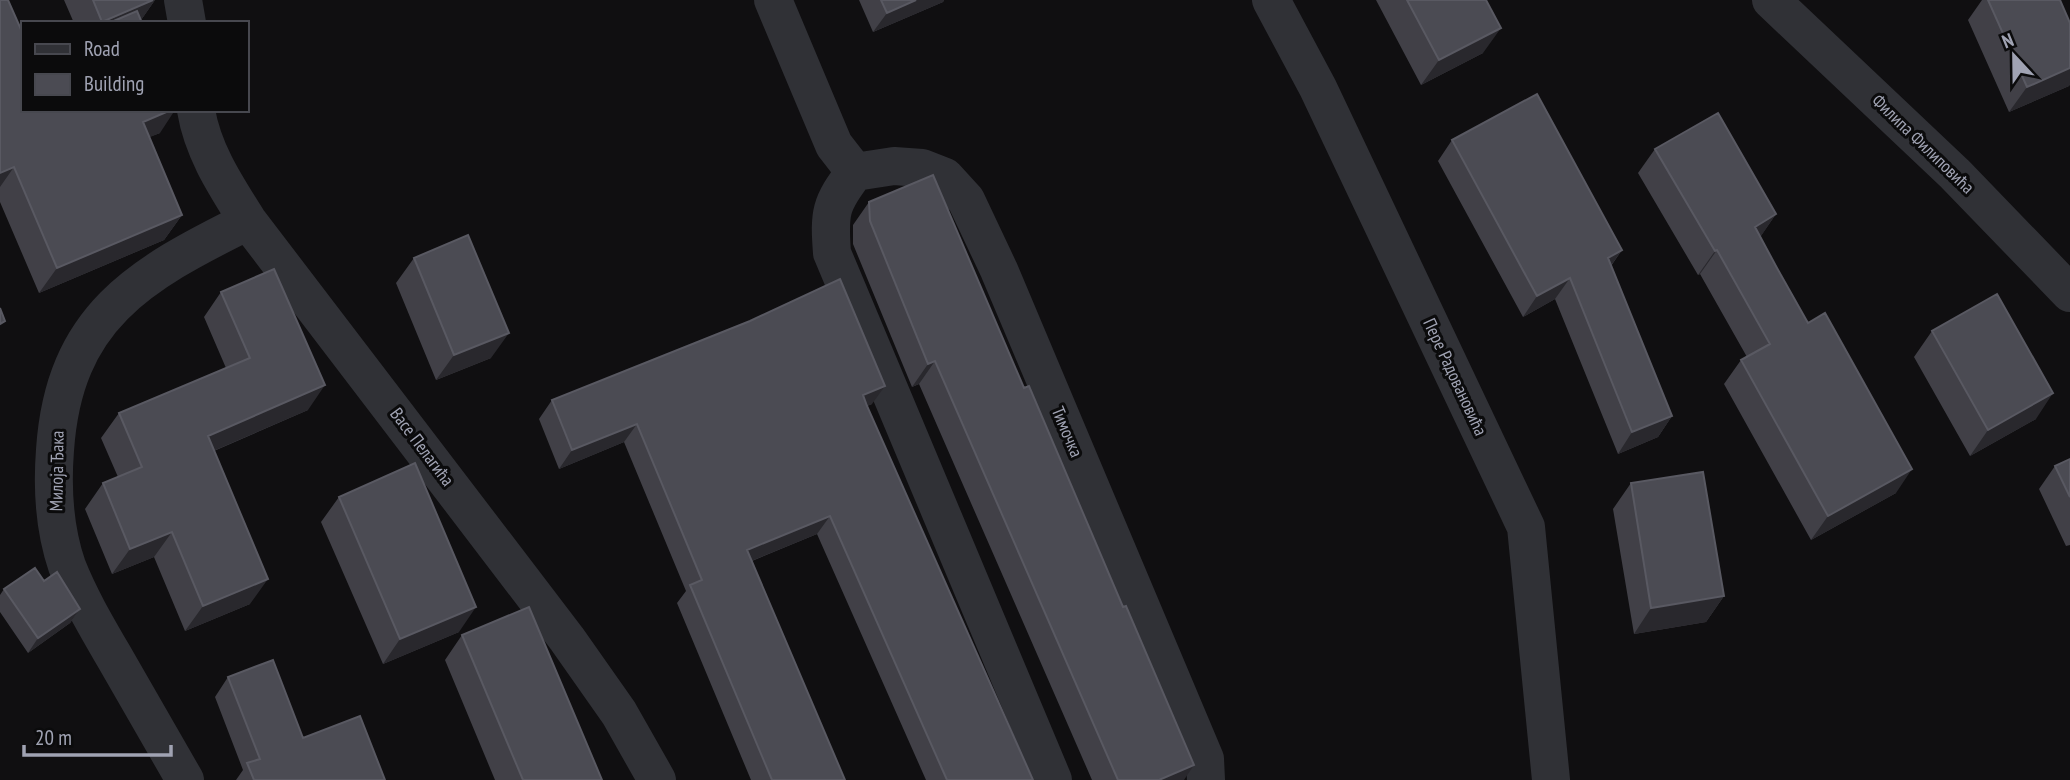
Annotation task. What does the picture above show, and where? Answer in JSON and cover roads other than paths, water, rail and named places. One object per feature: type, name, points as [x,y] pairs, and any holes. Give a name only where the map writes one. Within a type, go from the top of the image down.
[{"type":"street","points":[[183,0],[187,21]]},
{"type":"street","points":[[773,0],[834,145],[855,172],[837,195],[830,223],[832,253],[1053,780]]},
{"type":"street","name":"Пере Радовановића","points":[[1271,0],[1318,88],[1526,527],[1551,780]]},
{"type":"street","name":"Филипа Филиповића","points":[[1771,0],[1955,174],[2070,293]]},
{"type":"street","name":"Васе Пелагића","points":[[196,112],[199,127],[218,173],[248,221],[567,639],[619,713],[657,780]]},
{"type":"street","name":"Тимочка","points":[[855,172],[894,166],[922,168],[945,177],[966,200],[999,270],[1205,760],[1206,780]]},
{"type":"street","name":"Милоја Ђака","points":[[185,780],[80,598],[66,563],[55,516],[53,476],[56,435],[64,392],[80,352],[101,318],[130,289],[166,264],[248,221]]}]
